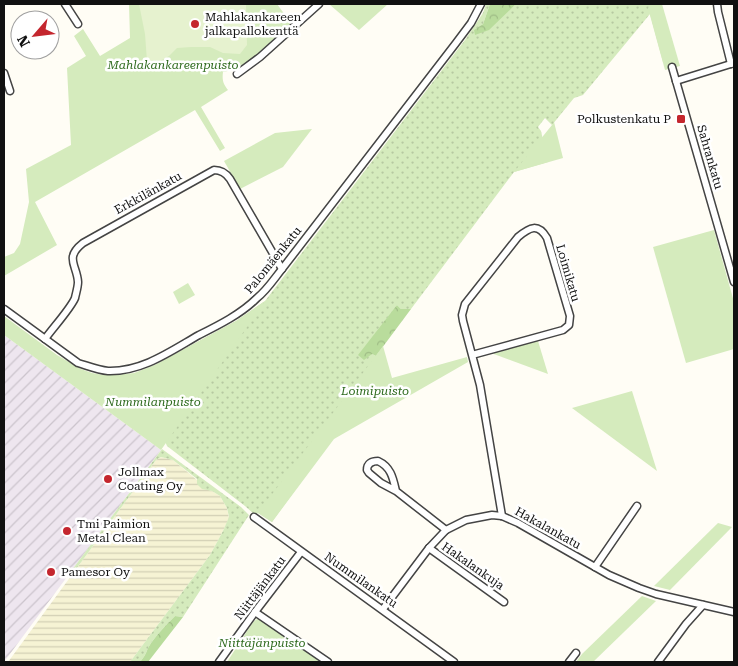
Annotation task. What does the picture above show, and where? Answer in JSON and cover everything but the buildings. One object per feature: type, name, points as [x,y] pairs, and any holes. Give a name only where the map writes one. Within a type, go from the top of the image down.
[{"type":"street","points":[[65,4],[78,24]]},
{"type":"street","points":[[237,74],[260,58],[319,4]]},
{"type":"street","name":"Palomäenkatu","points":[[4,309],[78,363],[107,371],[136,367],[150,362],[242,310],[258,298],[282,269],[456,43],[471,23],[481,4]]},
{"type":"street","points":[[676,80],[733,64],[717,4]]},
{"type":"street","name":"Sahrankatu","points":[[672,66],[734,282]]},
{"type":"street","points":[[4,73],[10,91]]},
{"type":"street","name":"Erkkilänkatu","points":[[45,339],[74,300],[78,283],[72,259],[78,248],[214,170],[223,172],[230,179],[282,269]]},
{"type":"street","name":"Loimikatu","points":[[472,355],[563,330],[569,325],[570,316],[547,238],[541,230],[532,228],[518,237],[466,304],[462,314],[463,321],[472,355],[480,385],[502,516]]},
{"type":"street","points":[[396,491],[391,474],[386,466],[378,461],[368,464],[367,470],[372,476],[396,491],[446,530]]},
{"type":"street","points":[[595,568],[637,506]]},
{"type":"street","name":"Hakalankatu","points":[[383,610],[429,548],[446,530],[474,518],[492,515],[502,516],[518,523],[608,575],[639,588],[656,594],[734,612]]},
{"type":"street","name":"Nummilankatu","points":[[254,517],[454,662]]},
{"type":"street","name":"Hakalankuja","points":[[429,548],[504,602]]},
{"type":"street","name":"Niittäjänkatu","points":[[219,662],[301,552]]},
{"type":"street","points":[[658,662],[686,624],[703,605]]},
{"type":"street","points":[[255,612],[328,662]]},
{"type":"street","points":[[569,662],[576,652]]},
{"type":"shaded area","points":[[4,335],[161,450],[4,662]]},
{"type":"shaded area","points":[[161,457],[173,460],[197,480],[202,488],[220,496],[227,508],[229,518],[210,555],[130,662],[8,662],[156,460]]},
{"type":"green space","name":"Mahlakankareenpuisto","points":[[129,4],[277,4],[291,23],[252,59],[243,65],[223,72],[223,82],[228,90],[201,107],[225,148],[220,151],[195,110],[35,202],[57,245],[4,276],[4,257],[14,253],[20,244],[29,202],[26,169],[71,145],[67,68],[86,56],[74,36],[83,29],[100,56],[130,38]]},
{"type":"green space","name":"Mahlakankareen jalkapallokenttä","points":[[139,4],[246,4],[247,45],[240,54],[223,53],[210,47],[177,48],[162,60],[147,61],[145,34]]},
{"type":"green space","points":[[329,4],[388,4],[359,30]]},
{"type":"green space","points":[[486,4],[490,4],[483,24],[475,30],[516,4],[651,4],[666,58],[663,62],[650,14],[583,95],[574,98],[552,125],[545,118],[538,127],[541,131],[548,162],[514,172],[411,309],[401,309],[397,305],[372,354],[376,356],[383,346],[342,425],[272,522],[258,513],[255,515],[167,446],[139,372],[236,321],[265,301],[465,40],[483,13]]},
{"type":"green space","points":[[490,4],[516,4],[489,30],[475,35],[474,30],[483,24]]},
{"type":"green space","points":[[652,4],[662,4],[680,66],[665,70],[648,8]]},
{"type":"green space","points":[[554,122],[563,158],[514,172],[552,125]]},
{"type":"green space","points":[[312,129],[283,167],[240,189],[224,161],[275,133]]},
{"type":"green space","points":[[714,230],[734,302],[734,349],[686,363],[653,247]]},
{"type":"green space","points":[[188,283],[195,295],[179,304],[173,292]]},
{"type":"green space","name":"Nummilanpuisto","points":[[265,301],[161,450],[4,335],[4,316],[57,355],[81,369],[104,375],[134,373],[155,365],[236,321]]},
{"type":"green space","points":[[397,305],[401,309],[411,309],[376,356],[372,354],[364,360],[358,355]]},
{"type":"green space","points":[[538,341],[548,374],[491,353]]},
{"type":"green space","name":"Loimipuisto","points":[[383,346],[392,378],[467,357],[468,362],[334,439],[272,522],[258,513]]},
{"type":"green space","points":[[632,391],[657,471],[572,408]]},
{"type":"green space","points":[[162,449],[241,507],[249,515],[183,617],[175,616],[168,623],[154,639],[140,662],[130,662],[210,555],[229,517],[227,508],[220,496],[212,491],[202,489],[197,484],[197,479],[173,460],[161,457],[156,460],[71,576],[69,574]]},
{"type":"green space","points":[[718,523],[732,527],[670,590],[654,586]]},
{"type":"green space","points":[[642,596],[656,601],[593,662],[576,662],[582,654]]},
{"type":"green space","points":[[175,616],[183,617],[148,662],[140,662],[154,639]]},
{"type":"green space","name":"Niittäjänpuisto","points":[[257,619],[266,623],[322,662],[227,662],[253,622]]},
{"type":"place","name":"Mahlakankareen jalkapallokenttä","points":[[195,24]]},
{"type":"place","name":"Polkustenkatu P","points":[[681,119]]},
{"type":"place","name":"Jollmax Coating Oy","points":[[108,479]]},
{"type":"place","name":"Tmi Paimion Metal Clean","points":[[67,531]]},
{"type":"place","name":"Pamesor Oy","points":[[51,572]]}]
